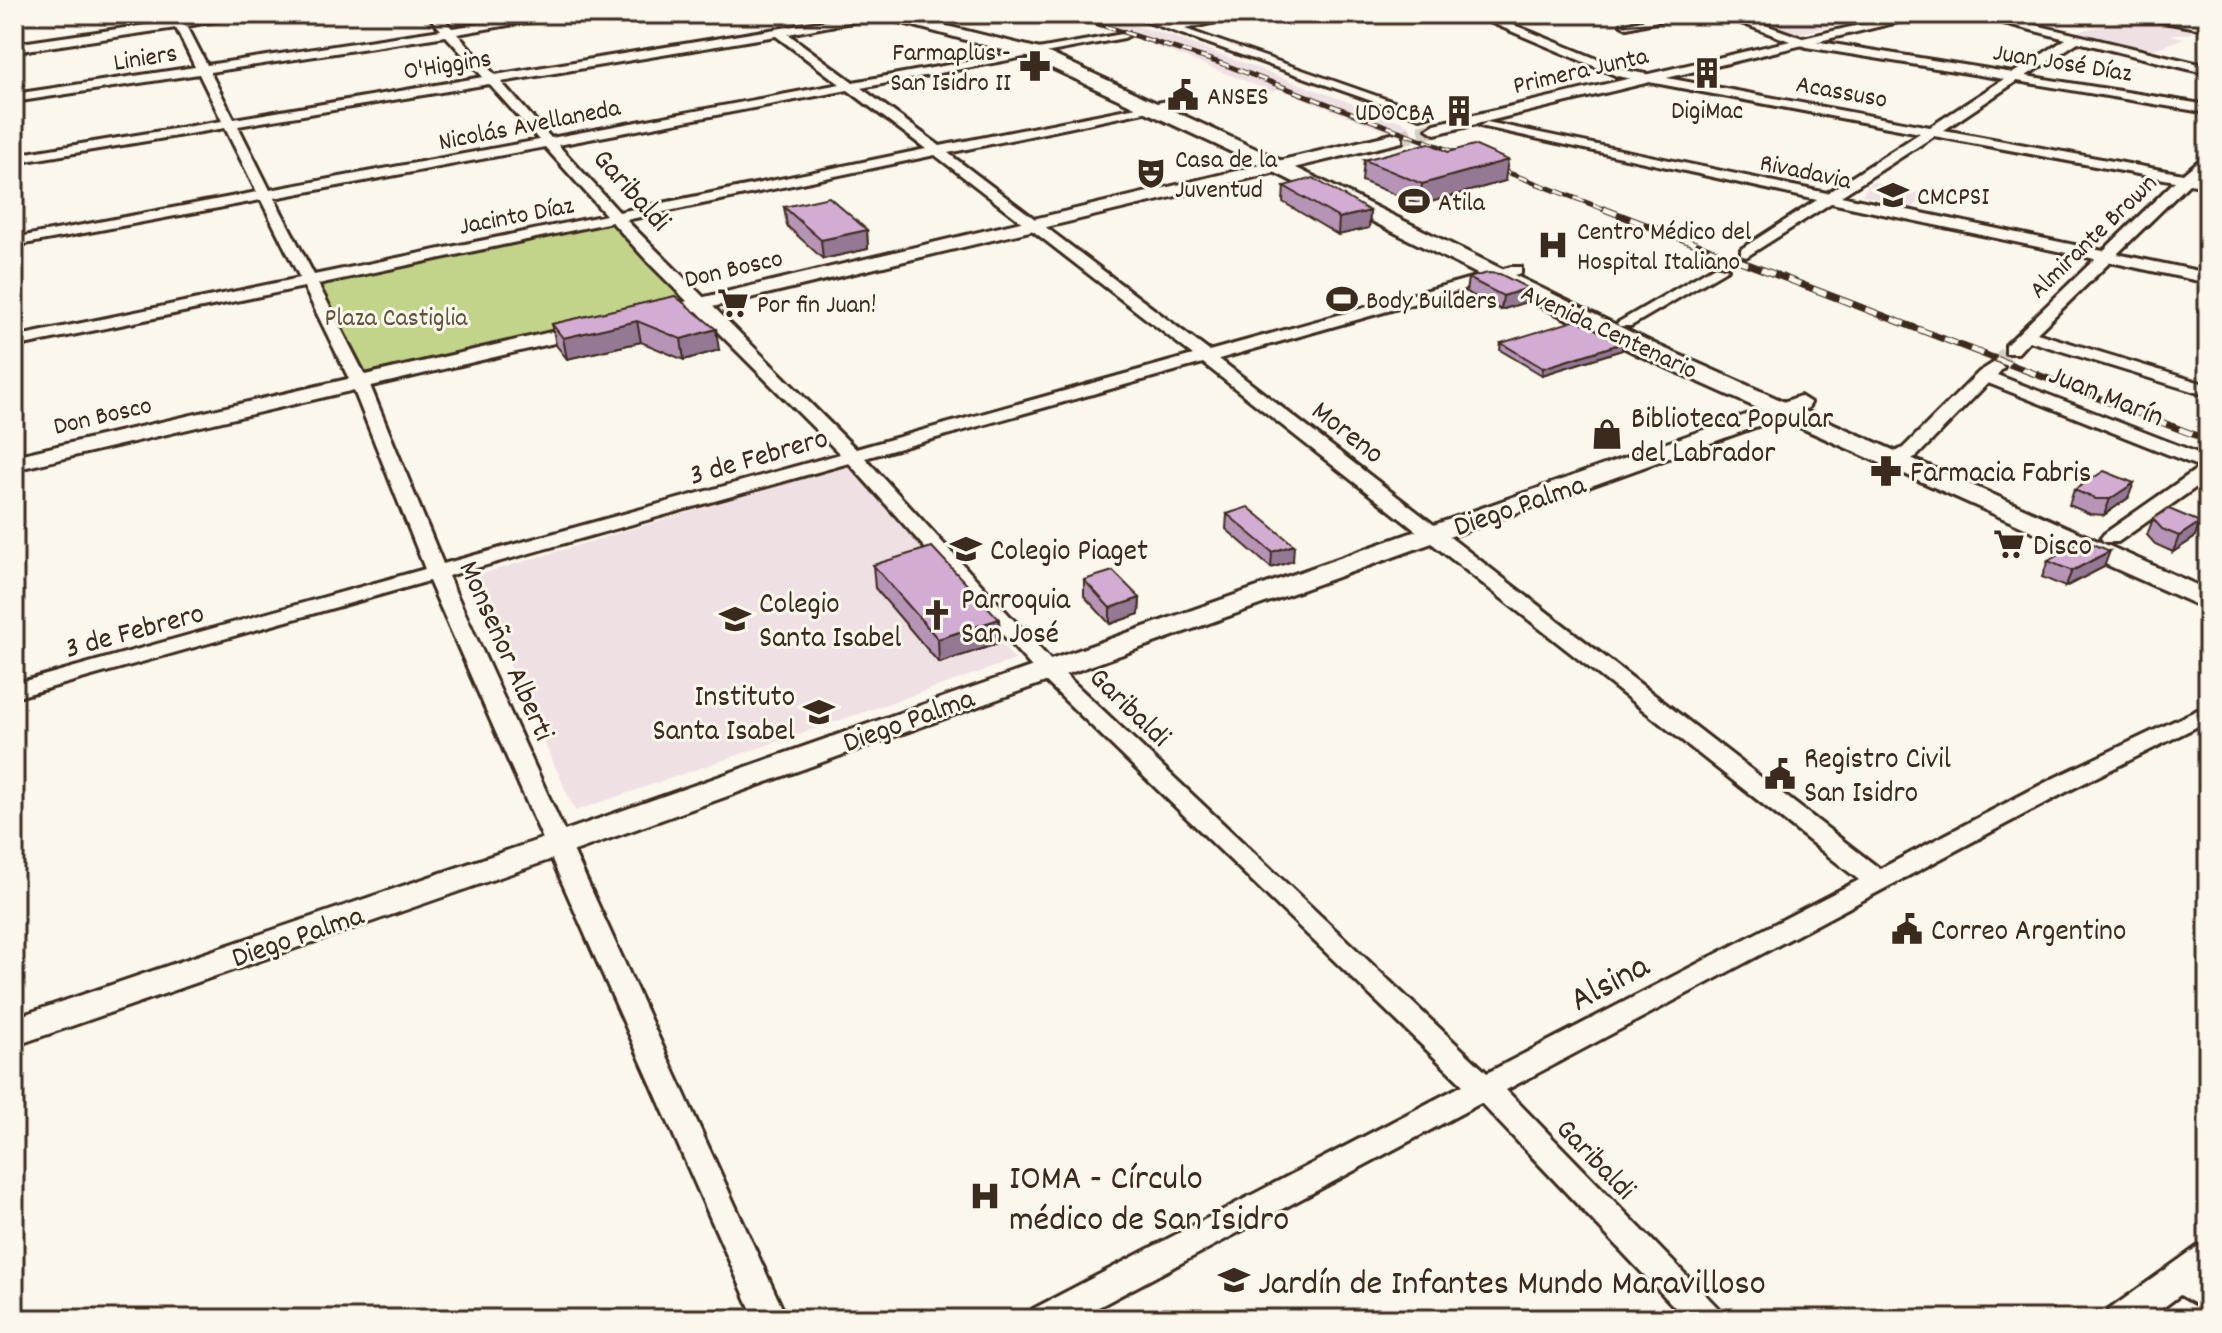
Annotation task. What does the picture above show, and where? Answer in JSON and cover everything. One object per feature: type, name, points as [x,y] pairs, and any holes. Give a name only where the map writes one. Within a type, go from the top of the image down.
[{"type":"main road","name":"Avenida Centenario","points":[[882,14],[1043,51]]},
{"type":"main road","name":"Avenida Centenario","points":[[909,14],[1043,51],[1287,164],[1506,273],[1650,351],[1793,406]]},
{"type":"main road","points":[[2148,14],[2208,25]]},
{"type":"main road","name":"Avenida Centenario","points":[[1506,273],[1625,323],[1793,406],[2208,601]]},
{"type":"main road","name":"Avenida Centenario","points":[[1904,456],[2111,538],[2208,581]]},
{"type":"street","points":[[14,48],[177,19],[247,14]]},
{"type":"street","name":"Garibaldi","points":[[433,14],[696,305],[854,457],[1046,669],[1486,1089],[1707,1319]]},
{"type":"street","name":"Liniers","points":[[14,98],[567,14]]},
{"type":"street","name":"O'Higgins","points":[[14,159],[882,14]]},
{"type":"street","points":[[1131,14],[1175,27],[1430,122]]},
{"type":"street","points":[[1175,27],[1243,14]]},
{"type":"street","name":"Acassuso","points":[[1477,14],[1621,73],[2208,183]]},
{"type":"street","points":[[1627,25],[1683,14]]},
{"type":"street","name":"Juan José Díaz","points":[[1723,14],[1806,43],[2208,109]]},
{"type":"street","name":"Primera Junta","points":[[1430,122],[1651,79],[1924,14]]},
{"type":"street","points":[[1975,14],[2208,70]]},
{"type":"street","name":"Monseñor Alberti","points":[[177,19],[268,196],[306,281],[360,383],[437,575],[561,844],[771,1319]]},
{"type":"street","name":"Moreno","points":[[780,33],[942,152],[1878,881]]},
{"type":"street","name":"Nicolás Avellaneda","points":[[14,242],[1124,35]]},
{"type":"street","points":[[1746,252],[2076,38]]},
{"type":"street","name":"Jacinto Díaz","points":[[14,342],[1159,105]]},
{"type":"street","name":"Rivadavia","points":[[1487,126],[2208,278]]},
{"type":"street","points":[[1287,164],[1396,138]]},
{"type":"street","name":"Almirante Brown","points":[[2012,349],[2208,157]]},
{"type":"street","name":"Don Bosco","points":[[633,319],[1287,164]]},
{"type":"street","points":[[1625,323],[1720,269]]},
{"type":"street","name":"3 de Febrero","points":[[14,691],[437,575],[1506,273]]},
{"type":"street","name":"Don Bosco","points":[[14,463],[604,326]]},
{"type":"street","points":[[2026,335],[2208,391]]},
{"type":"street","name":"Juan Marín","points":[[1904,456],[1990,372],[2208,467]]},
{"type":"street","name":"Diego Palma","points":[[14,1032],[561,844],[1046,669],[1793,406]]},
{"type":"street","points":[[2111,538],[2208,467]]},
{"type":"street","name":"Alsina","points":[[1045,1319],[1878,881],[2208,712]]},
{"type":"street","points":[[2122,1319],[2208,1257]]},
{"type":"street","points":[[2181,1277],[2208,1297]]},
{"type":"shaded area","points":[[1056,14],[1096,14],[1171,36],[1410,125],[1391,133],[1280,89],[1271,91],[1129,36]]},
{"type":"shaded area","points":[[1740,14],[1885,14],[1797,34]]},
{"type":"shaded area","points":[[2142,16],[2203,28],[2188,34],[2168,34],[2184,38],[2147,52],[2070,33]]},
{"type":"shaded area","name":"CMCPSI","points":[[1871,182],[1925,194],[1913,208],[1862,195]]},
{"type":"shaded area","name":"Colegio Santa Isabel","points":[[851,464],[1015,660],[575,811],[471,577]]},
{"type":"green space","name":"Plaza Castiglia","points":[[611,221],[683,300],[367,374],[318,281]]},
{"type":"building","points":[[1429,143],[1448,152],[1474,145],[1508,160],[1422,184],[1364,160]]},
{"type":"building","points":[[1313,178],[1370,211],[1339,218],[1284,186]]},
{"type":"building","points":[[829,197],[867,230],[821,240],[784,207]]},
{"type":"building","points":[[1488,273],[1500,274],[1528,288],[1503,296],[1468,278]]},
{"type":"building","points":[[675,296],[716,329],[681,339],[637,321],[563,338],[552,324]]},
{"type":"building","points":[[1577,320],[1623,343],[1543,368],[1501,343]]},
{"type":"building","points":[[2104,471],[2134,483],[2110,499],[2096,499],[2074,490]]},
{"type":"building","points":[[1248,507],[1294,545],[1272,552],[1227,514]]},
{"type":"building","points":[[2169,509],[2200,522],[2179,536],[2162,529],[2153,519]]},
{"type":"building","points":[[2084,540],[2110,551],[2072,571],[2048,561]]},
{"type":"building","points":[[932,547],[999,619],[938,639],[873,565]]},
{"type":"building","points":[[1113,571],[1140,598],[1110,608],[1084,580]]},
{"type":"tunnel","points":[[1396,138],[1435,129]]},
{"type":"tunnel","points":[[1995,367],[2012,349]]},
{"type":"railway","points":[[1067,14],[1223,64],[1609,211]]},
{"type":"railway","points":[[1604,209],[2208,440]]},
{"type":"place","name":"Farmaplus - San Isidro II","points":[[1035,66]]},
{"type":"place","name":"DigiMac","points":[[1707,73]]},
{"type":"place","name":"ANSES","points":[[1183,95]]},
{"type":"place","name":"UDOCBA","points":[[1459,111]]},
{"type":"place","name":"Casa de la Juventud","points":[[1151,173]]},
{"type":"place","name":"CMCPSI","points":[[1893,195]]},
{"type":"place","name":"Atila","points":[[1414,201]]},
{"type":"place","name":"Centro Médico del Hospital Italiano","points":[[1553,245]]},
{"type":"place","name":"Body Builders","points":[[1342,299]]},
{"type":"place","name":"Por fin Juan!","points":[[733,303]]},
{"type":"place","name":"Biblioteca Popular del Labrador","points":[[1607,434]]},
{"type":"place","name":"Farmacia Fabris","points":[[1886,471]]},
{"type":"place","name":"Disco","points":[[2009,544]]},
{"type":"place","name":"Colegio Piaget","points":[[966,549]]},
{"type":"place","name":"Parroquia San José","points":[[937,615]]},
{"type":"place","name":"Colegio Santa Isabel","points":[[735,619]]},
{"type":"place","name":"Instituto Santa Isabel","points":[[819,712]]},
{"type":"place","name":"Registro Civil San Isidro","points":[[1780,774]]},
{"type":"place","name":"Correo Argentino","points":[[1907,929]]},
{"type":"place","name":"IOMA - Círculo médico de San Isidro","points":[[985,1196]]},
{"type":"place","name":"Jardín de Infantes Mundo Maravilloso","points":[[1234,1280]]}]
